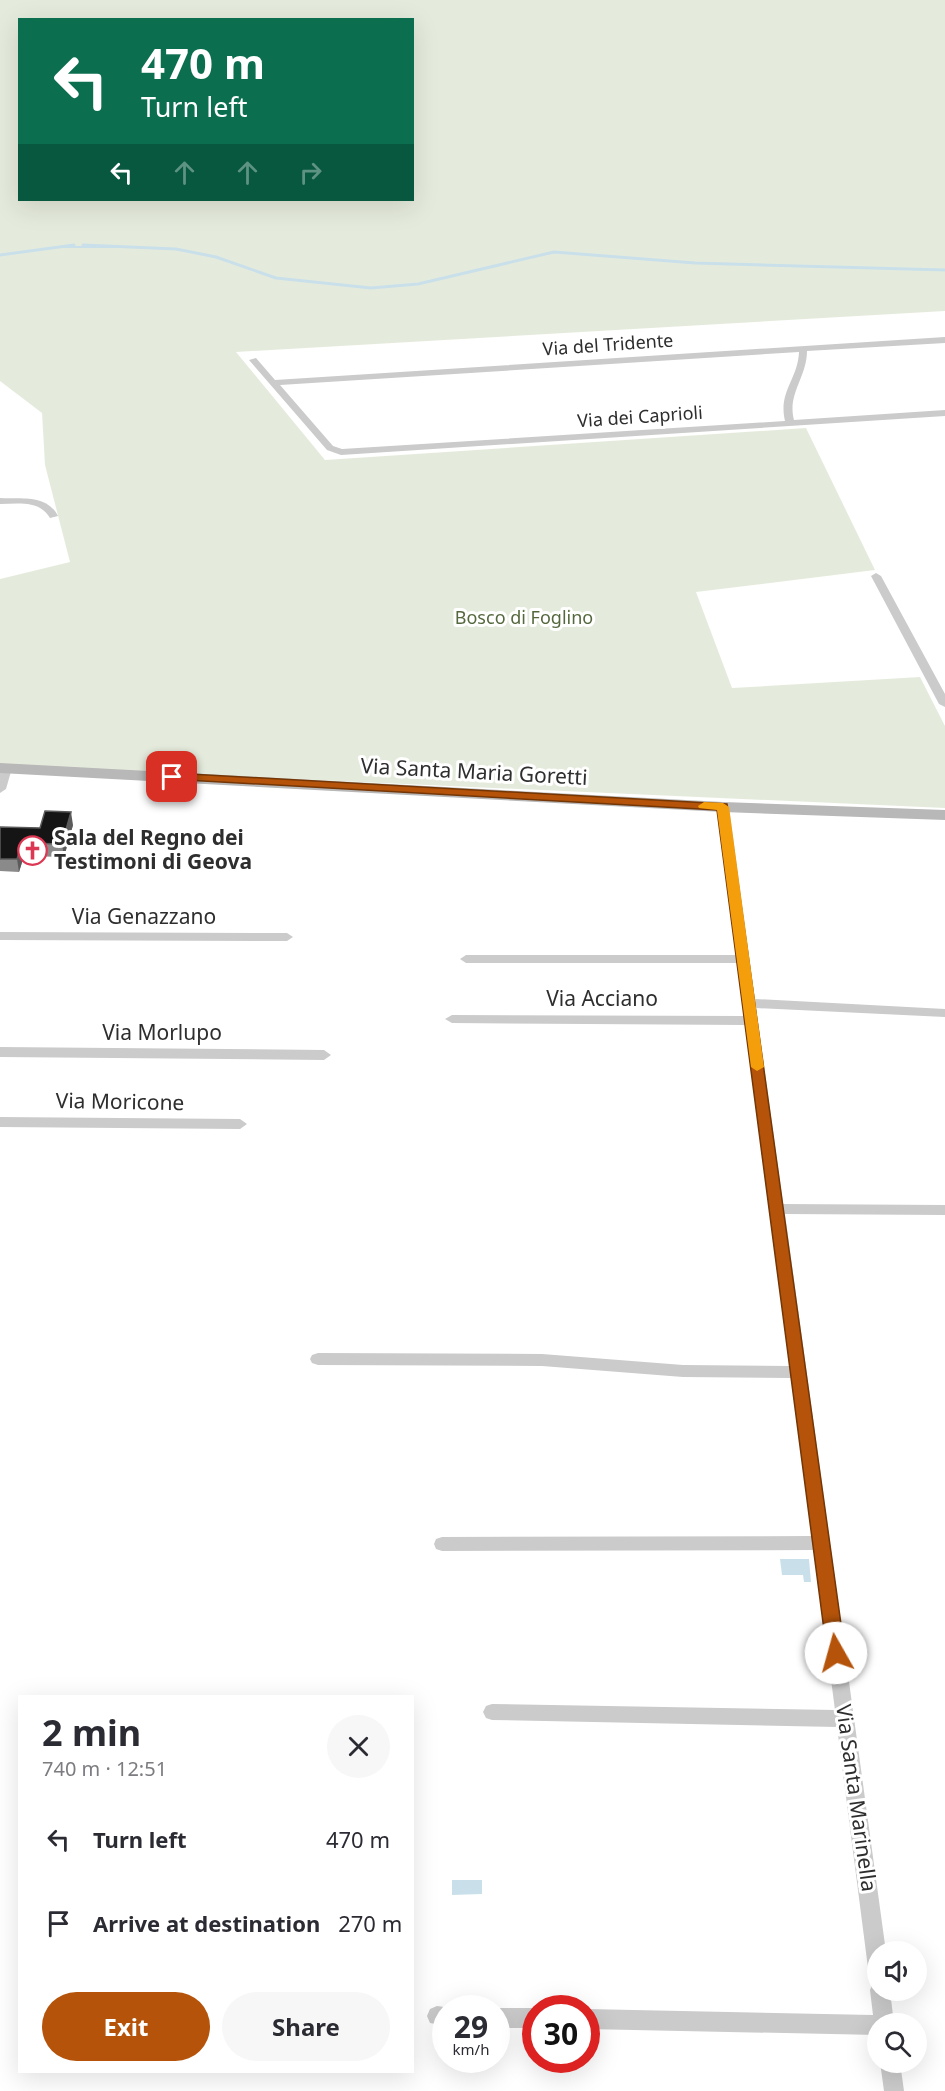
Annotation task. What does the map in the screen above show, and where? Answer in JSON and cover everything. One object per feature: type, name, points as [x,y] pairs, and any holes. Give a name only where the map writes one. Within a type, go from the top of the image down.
[{"type":"main road","name":"Via Santa Maria Goretti","points":[[3,768],[723,807],[945,815]]},
{"type":"street","name":"Via del Tridente","points":[[273,383],[945,340]]},
{"type":"street","points":[[790,423],[785,402],[802,371],[803,349]]},
{"type":"street","points":[[253,360],[273,383]]},
{"type":"street","name":"Via dei Caprioli","points":[[273,383],[330,448],[338,452],[945,413]]},
{"type":"street","points":[[0,501],[41,504],[49,507],[53,516]]},
{"type":"street","points":[[876,576],[945,704]]},
{"type":"street","points":[[0,789],[3,768]]},
{"type":"street","name":"Via Santa Marinella","points":[[723,807],[874,1941]]},
{"type":"street","name":"Via Genazzano","points":[[0,936],[287,937]]},
{"type":"street","points":[[466,959],[743,959]]},
{"type":"street","points":[[749,1003],[945,1013]]},
{"type":"street","name":"Via Acciano","points":[[452,1019],[751,1021]]},
{"type":"street","name":"Via Morlupo","points":[[0,1052],[324,1054]]},
{"type":"street","name":"Via Moricone","points":[[0,1122],[240,1124]]},
{"type":"street","points":[[777,1209],[945,1210]]},
{"type":"street","points":[[318,1359],[556,1361],[682,1371],[799,1372]]},
{"type":"street","points":[[442,1544],[822,1543]]},
{"type":"street","points":[[492,1712],[845,1719]]},
{"type":"street","points":[[600,2019],[867,2025]]},
{"type":"street","points":[[892,2073],[894,2091]]},
{"type":"green space","name":"Bosco di Foglino","points":[[0,0],[945,0],[945,311],[236,352],[325,460],[806,428],[875,570],[696,592],[732,688],[920,677],[945,726],[945,808],[0,766],[0,579],[70,562],[45,465],[42,413],[0,381]]},
{"type":"water","points":[[780,1559],[809,1559],[811,1582],[804,1582],[803,1575],[782,1575]]},
{"type":"water","points":[[452,1880],[482,1880],[482,1894],[452,1895]]},
{"type":"building","points":[[45,811],[71,812],[62,844],[22,843],[17,859],[0,859],[0,827],[40,828]]},
{"type":"waterway","points":[[0,255],[74,245]]},
{"type":"waterway","points":[[83,245],[176,249],[216,257],[276,278],[371,288],[418,284],[554,252],[695,263],[945,270]]},
{"type":"waterway","points":[[63,247],[120,247]]},
{"type":"slow traffic","points":[[704,806],[723,807],[757,1067]]},
{"type":"place","name":"Sala del Regno dei Testimoni di Geova","points":[[33,850]]},
{"type":"route","points":[[172,777],[723,807],[836,1653]]}]
